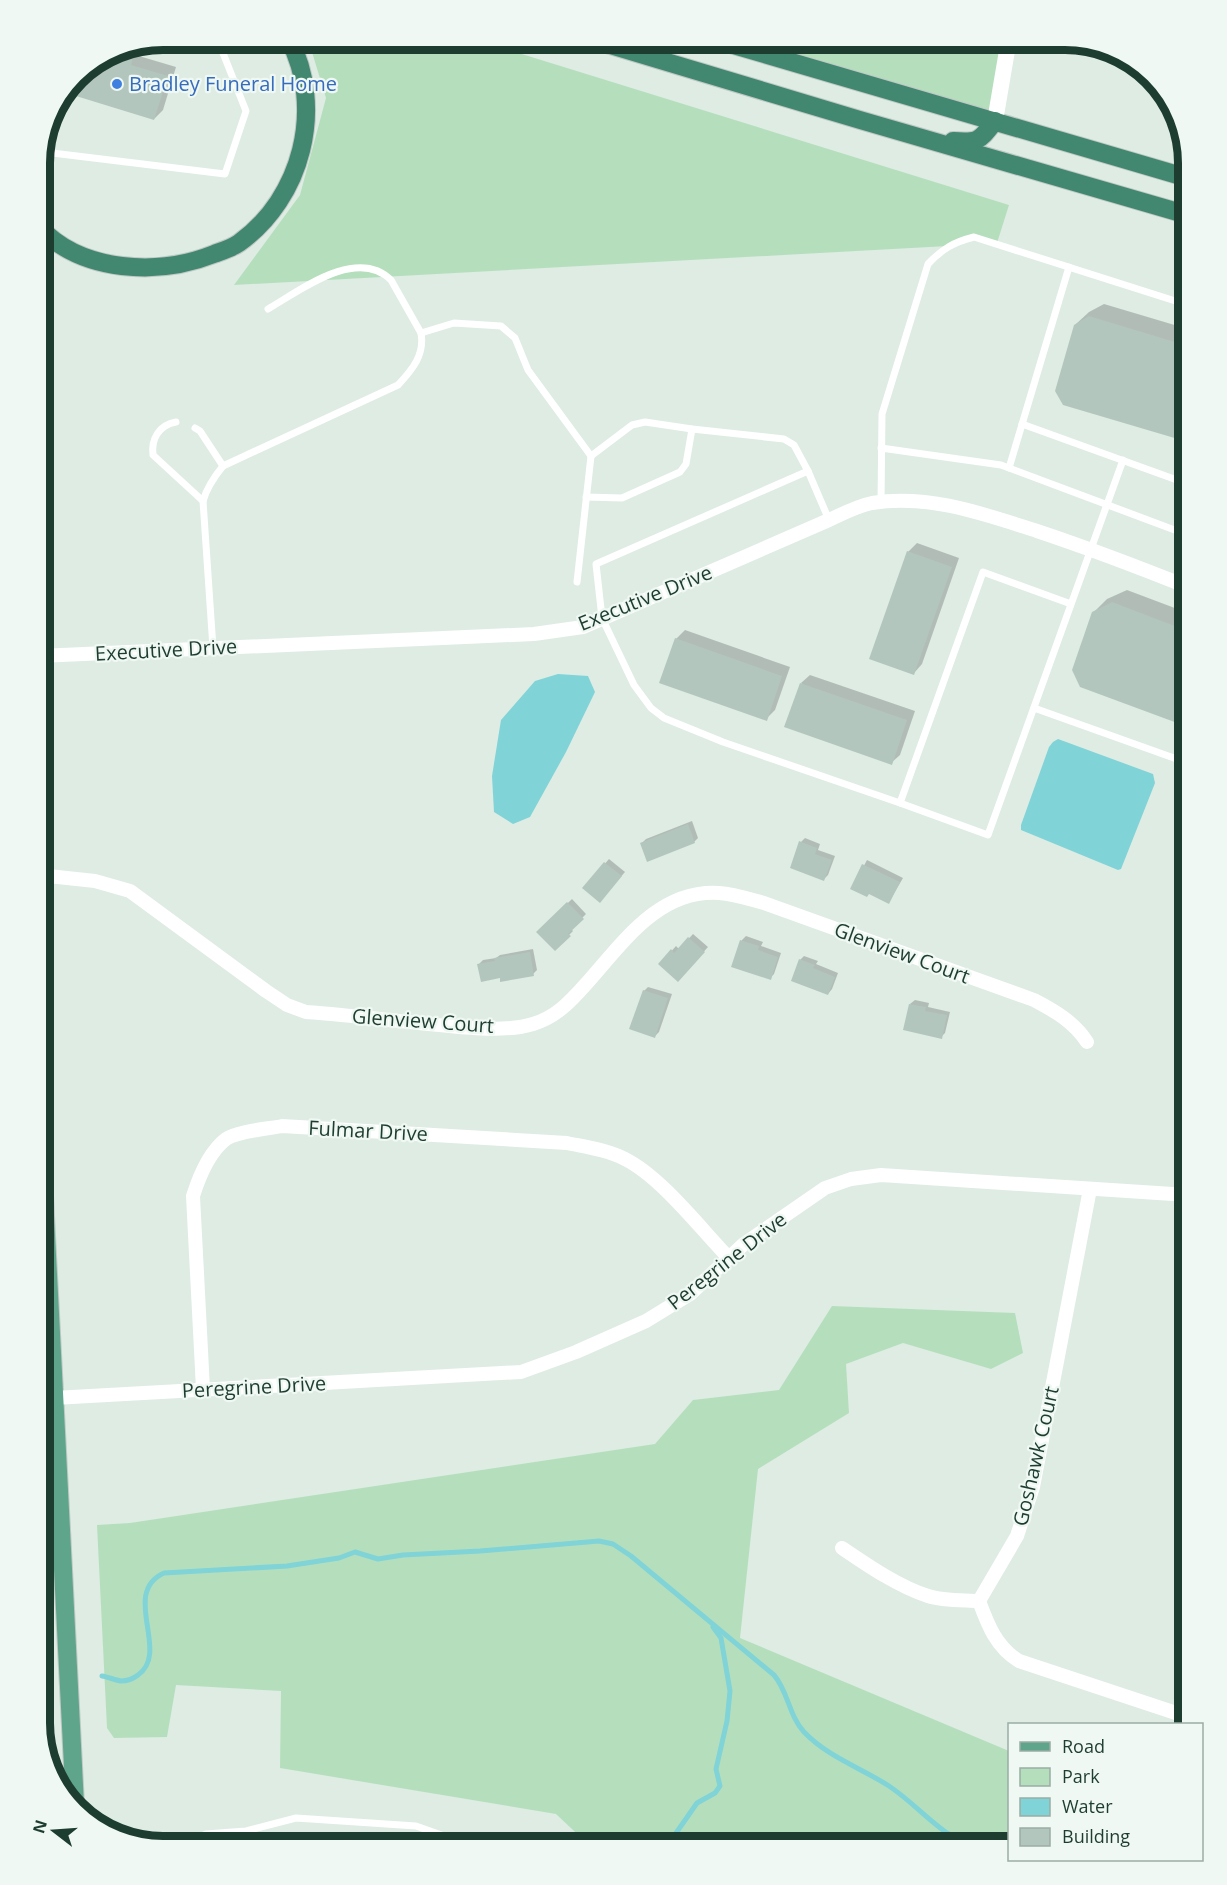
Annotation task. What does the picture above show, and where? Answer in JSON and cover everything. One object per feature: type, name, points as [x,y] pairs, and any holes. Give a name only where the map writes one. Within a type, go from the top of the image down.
[{"type":"highway","points":[[50,236],[60,244],[85,256],[113,265],[144,268],[176,265],[207,257],[238,244],[263,223],[282,197],[296,169],[304,139],[307,108],[301,73],[293,50]]},
{"type":"highway","points":[[627,50],[1178,212]]},
{"type":"highway","points":[[751,50],[1178,175]]},
{"type":"highway","points":[[928,139],[973,142],[981,138],[995,121]]},
{"type":"main road","points":[[50,1340],[54,1398],[50,1423]]},
{"type":"main road","points":[[50,1463],[74,1793]]},
{"type":"street","points":[[995,121],[1007,50]]},
{"type":"street","name":"Executive Drive","points":[[50,655],[534,634],[583,627],[829,520],[869,504],[881,503],[931,502],[976,511],[1091,549],[1178,583]]},
{"type":"street","name":"Glenview Court","points":[[50,876],[95,881],[130,891],[266,992],[287,1005],[306,1012],[471,1028],[530,1025],[549,1018],[566,1007],[635,928],[654,913],[695,894],[719,893],[764,903],[1034,1000],[1068,1020],[1087,1042]]},
{"type":"street","name":"Fulmar Drive","points":[[203,1389],[194,1196],[199,1178],[212,1156],[226,1139],[236,1135],[282,1126],[567,1143],[595,1149],[625,1158],[655,1179],[729,1258]]},
{"type":"street","name":"Peregrine Drive","points":[[54,1398],[521,1372],[576,1352],[646,1321],[690,1294],[744,1244],[825,1188],[851,1179],[882,1175],[1178,1194]]},
{"type":"street","name":"Goshawk Court","points":[[979,1601],[1017,1536],[1033,1486],[1090,1189]]},
{"type":"street","points":[[842,1548],[910,1589],[930,1597],[979,1601],[990,1631],[1007,1653],[1019,1661],[1178,1714]]},
{"type":"lane","points":[[50,153],[225,174],[246,111],[222,50]]},
{"type":"lane","points":[[881,503],[882,414],[928,264],[941,250],[957,241],[974,237],[1178,302]]},
{"type":"lane","points":[[1009,468],[1069,267]]},
{"type":"lane","points":[[213,648],[203,501],[207,489],[223,466],[398,385],[410,373],[420,356],[423,343],[421,333],[391,280],[386,275],[366,268],[349,268],[335,272],[268,309]]},
{"type":"lane","points":[[421,333],[454,323],[501,326],[515,338],[528,370],[591,456],[577,582]]},
{"type":"lane","points":[[176,422],[161,429],[154,437],[153,455],[203,501]]},
{"type":"lane","points":[[591,456],[632,425],[645,422],[784,439],[794,445],[829,520]]},
{"type":"lane","points":[[1022,424],[1178,480]]},
{"type":"lane","points":[[195,428],[200,431],[223,466]]},
{"type":"lane","points":[[586,497],[622,498],[680,472],[686,464],[692,429]]},
{"type":"lane","points":[[881,448],[1000,465],[1178,531]]},
{"type":"lane","points":[[808,471],[596,564],[602,618],[634,685],[651,708],[664,718],[723,742],[900,802],[988,835],[1123,460]]},
{"type":"lane","points":[[900,802],[983,572],[1071,604]]},
{"type":"lane","points":[[1034,708],[1178,759]]},
{"type":"lane","points":[[204,1835],[246,1831],[281,1820],[296,1818],[416,1826],[442,1835]]},
{"type":"green space","points":[[311,50],[509,50],[1009,205],[997,243],[974,237],[948,246],[234,285],[300,195],[326,98]]},
{"type":"green space","points":[[779,50],[1007,50],[995,121]]},
{"type":"green space","points":[[832,1306],[1015,1313],[1023,1353],[991,1369],[903,1343],[846,1364],[849,1413],[758,1469],[740,1638],[1008,1751],[1008,1836],[579,1835],[556,1814],[280,1768],[281,1691],[176,1685],[167,1737],[114,1738],[107,1728],[97,1525],[130,1523],[655,1444],[693,1400],[779,1390]]},
{"type":"water","points":[[558,674],[588,676],[595,692],[566,752],[530,817],[513,824],[494,812],[492,776],[501,720],[535,681]]},
{"type":"water","points":[[1058,739],[1153,774],[1155,783],[1121,869],[1118,870],[1021,830],[1049,747]]},
{"type":"building","name":"Bradley Funeral Home","points":[[134,53],[131,65],[168,76],[154,120],[72,95],[88,77],[119,58]]},
{"type":"building","points":[[1089,316],[1178,343],[1178,439],[1063,405],[1055,391],[1074,325]]},
{"type":"building","points":[[907,551],[952,567],[914,675],[869,659]]},
{"type":"building","points":[[1112,602],[1178,627],[1178,723],[1080,687],[1072,670],[1092,612]]},
{"type":"building","points":[[675,638],[782,676],[767,721],[659,683]]},
{"type":"building","points":[[800,683],[907,720],[892,765],[784,727]]},
{"type":"building","points":[[688,824],[695,843],[647,862],[640,843]]},
{"type":"building","points":[[799,841],[817,848],[815,854],[832,860],[824,881],[790,868]]},
{"type":"building","points":[[604,862],[622,876],[600,903],[582,888]]},
{"type":"building","points":[[862,864],[900,882],[889,904],[869,894],[867,897],[850,889]]},
{"type":"building","points":[[567,902],[584,919],[555,951],[536,932]]},
{"type":"building","points":[[688,937],[705,952],[678,982],[658,964],[671,949],[674,953]]},
{"type":"building","points":[[740,940],[759,946],[758,950],[778,957],[771,980],[731,967]]},
{"type":"building","points":[[530,952],[534,976],[500,982],[500,978],[481,982],[477,964],[495,961],[494,958]]},
{"type":"building","points":[[799,959],[835,977],[828,995],[791,981]]},
{"type":"building","points":[[643,990],[668,998],[655,1038],[629,1029]]},
{"type":"building","points":[[909,1004],[926,1007],[925,1011],[947,1015],[942,1039],[903,1030]]},
{"type":"waterway","points":[[102,1676],[121,1681],[128,1680],[138,1675],[147,1665],[150,1652],[145,1608],[146,1594],[152,1582],[164,1573],[287,1566],[339,1558],[355,1552],[378,1559],[403,1555],[599,1541],[613,1544],[631,1556],[774,1675],[779,1681],[799,1726],[813,1741],[889,1786],[932,1822],[954,1836]]},
{"type":"waterway","points":[[674,1836],[697,1803],[715,1793],[720,1786],[716,1769],[727,1721],[730,1691],[721,1638],[713,1627]]},
{"type":"place","name":"Bradley Funeral Home","points":[[117,84]]}]
